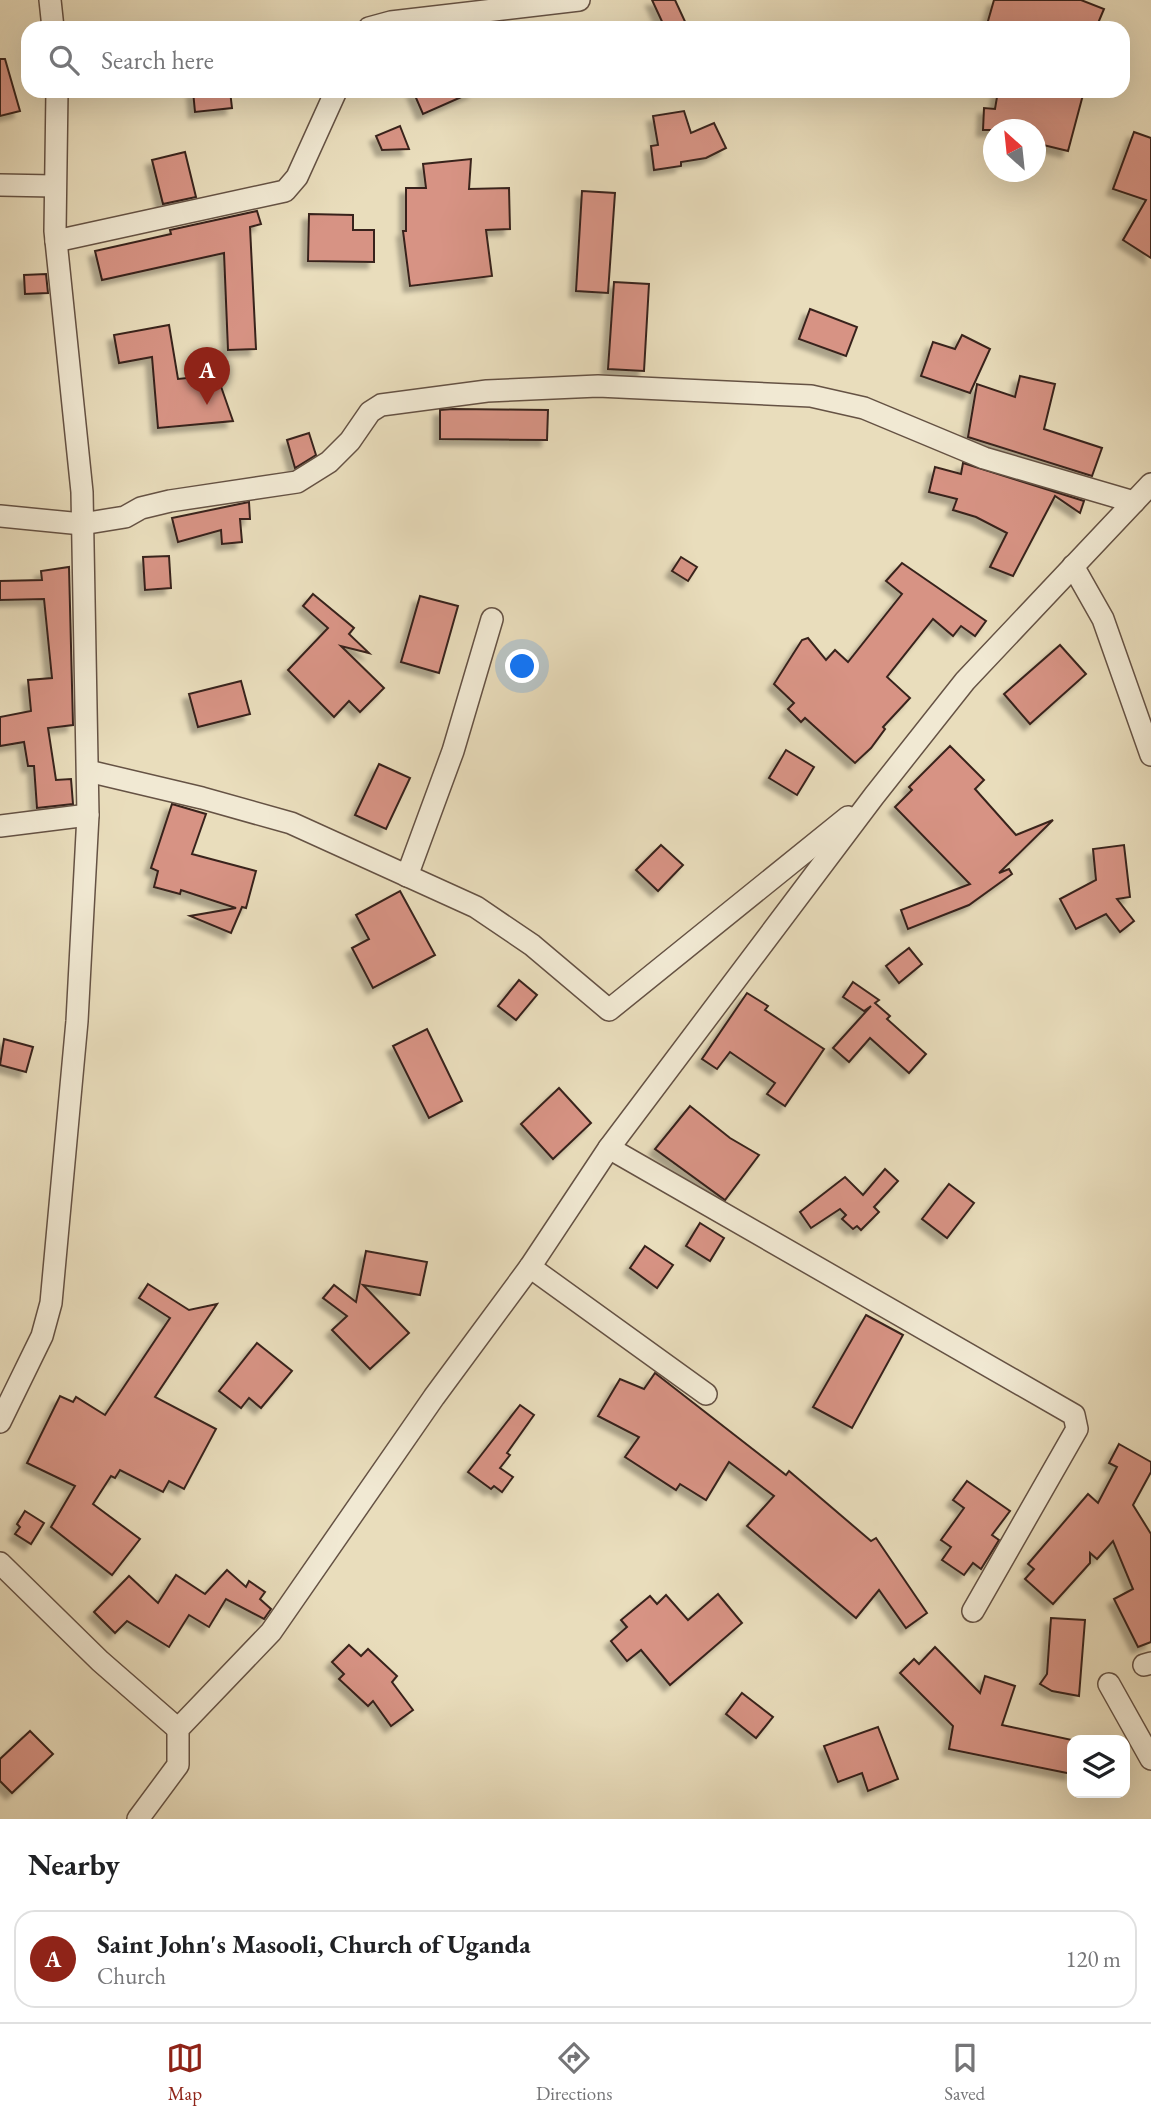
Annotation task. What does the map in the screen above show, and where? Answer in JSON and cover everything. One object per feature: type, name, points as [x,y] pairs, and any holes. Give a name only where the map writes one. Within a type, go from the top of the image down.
[{"type":"street","points":[[50,0],[52,21]]},
{"type":"street","points":[[400,21],[579,0]]},
{"type":"street","points":[[0,1422],[42,1336],[51,1303],[77,1021],[88,815],[82,524],[74,402],[56,241],[54,186],[57,98]]},
{"type":"street","points":[[56,241],[285,191],[297,177],[334,98]]},
{"type":"street","points":[[0,185],[54,186]]},
{"type":"street","points":[[0,516],[82,524],[125,517],[141,508],[170,501],[297,482],[329,463],[350,441],[375,407],[396,401],[487,391],[598,386],[811,396],[864,408],[984,457],[1134,502]]},
{"type":"street","points":[[138,1819],[178,1765],[178,1729],[271,1632],[434,1397],[530,1267],[609,1148],[874,796],[965,681],[1151,484]]},
{"type":"street","points":[[1073,566],[1103,619],[1151,755]]},
{"type":"street","points":[[407,876],[453,751],[492,620]]},
{"type":"street","points":[[88,771],[202,797],[291,823],[476,907],[532,945],[609,1010],[874,796]]},
{"type":"street","points":[[0,825],[88,815]]},
{"type":"street","points":[[609,1148],[1074,1415],[1077,1429],[973,1611]]},
{"type":"street","points":[[530,1267],[706,1394]]},
{"type":"street","points":[[0,1563],[100,1661],[178,1729]]},
{"type":"street","points":[[1109,1684],[1151,1759]]},
{"type":"building","points":[[652,0],[675,0],[685,21],[662,21]]},
{"type":"building","points":[[994,0],[1081,0],[1104,9],[1099,21],[988,21]]},
{"type":"building","points":[[0,59],[5,59],[20,111],[0,116]]},
{"type":"building","points":[[194,98],[231,98],[232,108],[195,112]]},
{"type":"building","points":[[416,98],[459,98],[423,114]]},
{"type":"building","points":[[997,98],[1082,98],[1068,151],[1046,146],[1046,119],[984,119],[984,108],[995,109]]},
{"type":"building","points":[[684,111],[691,133],[714,123],[726,148],[706,158],[681,162],[681,166],[654,170],[651,146],[658,145],[653,116]]},
{"type":"building","points":[[400,126],[409,149],[382,150],[376,136]]},
{"type":"building","points":[[1134,132],[1151,138],[1151,258],[1123,240],[1146,200],[1113,189]]},
{"type":"building","points":[[185,152],[196,197],[163,204],[152,160]]},
{"type":"building","points":[[471,159],[469,189],[509,188],[510,229],[486,230],[492,276],[410,286],[403,231],[406,231],[406,188],[426,188],[423,164]]},
{"type":"building","points":[[582,191],[615,193],[608,293],[576,291]]},
{"type":"building","points":[[257,211],[261,224],[250,227],[256,349],[228,350],[224,253],[102,280],[95,251],[171,234],[170,230]]},
{"type":"building","points":[[309,214],[353,215],[353,230],[374,230],[374,262],[308,261]]},
{"type":"building","points":[[46,274],[48,293],[25,294],[24,275]]},
{"type":"building","points":[[614,282],[649,284],[644,371],[608,369]]},
{"type":"building","points":[[810,309],[857,327],[846,356],[799,339]]},
{"type":"building","points":[[169,325],[178,379],[217,375],[233,421],[158,428],[152,357],[119,363],[114,335]]},
{"type":"building","points":[[962,335],[990,349],[970,393],[921,376],[933,342],[955,349]]},
{"type":"building","points":[[1020,376],[1055,384],[1044,429],[1102,448],[1092,476],[968,437],[977,384],[1015,397]]},
{"type":"building","points":[[440,410],[548,410],[547,440],[440,439]]},
{"type":"building","points":[[309,433],[316,455],[295,468],[287,440]]},
{"type":"building","points":[[963,463],[1084,501],[1080,513],[1055,496],[1013,576],[990,567],[1007,533],[976,517],[953,510],[957,499],[929,492],[935,467],[961,474]]},
{"type":"building","points":[[249,502],[250,519],[240,519],[242,542],[222,544],[221,530],[178,542],[172,518]]},
{"type":"building","points":[[169,556],[171,588],[145,590],[143,557]]},
{"type":"building","points":[[681,557],[697,567],[688,581],[672,571]]},
{"type":"building","points":[[902,563],[986,621],[975,636],[961,626],[953,636],[933,619],[887,677],[910,698],[883,727],[885,729],[871,748],[855,763],[805,718],[801,722],[788,709],[794,703],[774,684],[802,640],[808,638],[826,660],[835,650],[848,662],[902,594],[886,581]]},
{"type":"building","points":[[69,567],[73,725],[48,728],[56,780],[71,779],[73,804],[37,808],[34,766],[28,766],[24,742],[0,746],[0,717],[31,711],[28,680],[52,678],[44,599],[0,600],[0,581],[42,580],[41,571]]},
{"type":"building","points":[[313,594],[354,628],[349,634],[369,653],[341,646],[384,688],[360,712],[349,701],[334,717],[288,670],[328,628],[303,606]]},
{"type":"building","points":[[420,596],[458,606],[439,673],[401,662]]},
{"type":"building","points":[[1060,645],[1086,674],[1030,724],[1004,694]]},
{"type":"building","points":[[241,681],[250,714],[198,727],[189,694]]},
{"type":"building","points":[[950,746],[984,780],[975,789],[1016,835],[1053,820],[999,873],[1009,869],[1012,874],[969,905],[908,929],[901,910],[970,884],[895,807],[912,790],[909,787]]},
{"type":"building","points":[[786,750],[814,767],[797,795],[769,778]]},
{"type":"building","points":[[379,764],[410,778],[386,829],[355,815]]},
{"type":"building","points":[[172,804],[206,814],[192,854],[256,871],[246,908],[242,907],[231,933],[190,916],[236,908],[181,890],[180,894],[154,887],[158,871],[151,868]]},
{"type":"building","points":[[661,845],[683,865],[658,891],[636,870]]},
{"type":"building","points":[[1124,845],[1130,897],[1117,899],[1134,921],[1120,932],[1106,914],[1076,929],[1060,899],[1096,880],[1093,849]]},
{"type":"building","points":[[400,891],[435,955],[373,988],[352,948],[369,939],[356,915]]},
{"type":"building","points":[[909,948],[922,964],[899,983],[886,966]]},
{"type":"building","points":[[519,980],[537,995],[516,1020],[498,1006]]},
{"type":"building","points":[[853,982],[879,1000],[875,1003],[890,1016],[887,1019],[926,1054],[909,1073],[870,1038],[849,1062],[833,1048],[871,1006],[864,1011],[843,997]]},
{"type":"building","points":[[747,993],[768,1006],[765,1010],[824,1049],[785,1106],[767,1094],[775,1083],[730,1052],[717,1069],[702,1059]]},
{"type":"building","points":[[427,1029],[462,1101],[429,1118],[393,1046]]},
{"type":"building","points":[[4,1039],[33,1047],[26,1072],[0,1065]]},
{"type":"building","points":[[559,1088],[591,1123],[553,1159],[521,1124]]},
{"type":"building","points":[[690,1106],[730,1138],[759,1155],[725,1200],[655,1149]]},
{"type":"building","points":[[885,1169],[898,1181],[874,1207],[879,1212],[861,1230],[857,1226],[853,1229],[842,1219],[846,1215],[840,1209],[811,1228],[800,1212],[845,1177],[863,1195]]},
{"type":"building","points":[[949,1184],[974,1203],[947,1238],[922,1219]]},
{"type":"building","points":[[700,1223],[724,1238],[710,1261],[686,1246]]},
{"type":"building","points":[[645,1246],[673,1265],[657,1288],[630,1268]]},
{"type":"building","points":[[366,1251],[427,1262],[420,1295],[363,1285],[409,1333],[370,1369],[332,1330],[347,1316],[323,1298],[334,1285],[356,1302]]},
{"type":"building","points":[[148,1284],[189,1310],[217,1304],[155,1397],[216,1429],[184,1489],[169,1481],[163,1492],[120,1470],[115,1478],[111,1476],[93,1504],[140,1539],[112,1575],[51,1527],[75,1486],[27,1463],[60,1396],[73,1402],[76,1397],[105,1415],[170,1318],[139,1298]]},
{"type":"building","points":[[866,1315],[903,1335],[852,1428],[813,1407]]},
{"type":"building","points":[[257,1343],[292,1371],[261,1408],[249,1398],[241,1408],[219,1391]]},
{"type":"building","points":[[655,1373],[786,1475],[789,1471],[871,1541],[876,1538],[927,1613],[906,1628],[879,1590],[856,1618],[747,1526],[774,1496],[729,1462],[706,1500],[680,1484],[676,1490],[625,1457],[639,1437],[598,1416],[620,1379],[644,1389]]},
{"type":"building","points":[[520,1405],[534,1415],[507,1453],[510,1455],[500,1468],[513,1477],[502,1492],[494,1486],[491,1489],[468,1472]]},
{"type":"building","points":[[1119,1444],[1151,1462],[1151,1472],[1133,1505],[1151,1534],[1151,1642],[1138,1647],[1114,1599],[1133,1589],[1113,1541],[1097,1559],[1090,1553],[1090,1563],[1053,1604],[1025,1579],[1034,1569],[1028,1564],[1088,1494],[1098,1503],[1117,1467],[1109,1463]]},
{"type":"building","points":[[967,1481],[1010,1511],[992,1535],[999,1540],[981,1569],[973,1563],[964,1575],[942,1560],[951,1547],[941,1540],[964,1508],[953,1500]]},
{"type":"building","points":[[25,1511],[44,1523],[31,1544],[15,1534],[20,1527],[17,1524]]},
{"type":"building","points":[[227,1570],[246,1587],[249,1581],[265,1592],[260,1599],[271,1609],[264,1619],[226,1599],[209,1627],[189,1615],[169,1647],[127,1621],[115,1633],[94,1612],[129,1576],[158,1603],[176,1575],[205,1594]]},
{"type":"building","points":[[718,1594],[742,1623],[670,1685],[641,1650],[627,1661],[611,1641],[627,1627],[621,1620],[650,1596],[657,1604],[666,1595],[688,1620]]},
{"type":"building","points":[[1051,1618],[1085,1620],[1079,1696],[1052,1691],[1040,1684],[1047,1674]]},
{"type":"building","points":[[349,1645],[361,1656],[368,1649],[397,1676],[392,1682],[413,1710],[391,1726],[373,1701],[368,1706],[339,1679],[344,1674],[332,1662]]},
{"type":"building","points":[[935,1647],[980,1693],[985,1676],[1015,1686],[1002,1725],[1067,1739],[1067,1773],[949,1749],[953,1726],[900,1673],[914,1659],[919,1664]]},
{"type":"building","points":[[742,1693],[773,1717],[756,1738],[726,1714]]},
{"type":"building","points":[[878,1727],[898,1779],[868,1791],[862,1773],[838,1782],[824,1746]]},
{"type":"building","points":[[30,1731],[53,1754],[12,1793],[0,1781],[0,1759]]},
{"type":"place","name":"Saint John's Masooli, Church of Uganda","points":[[207,405]]}]
